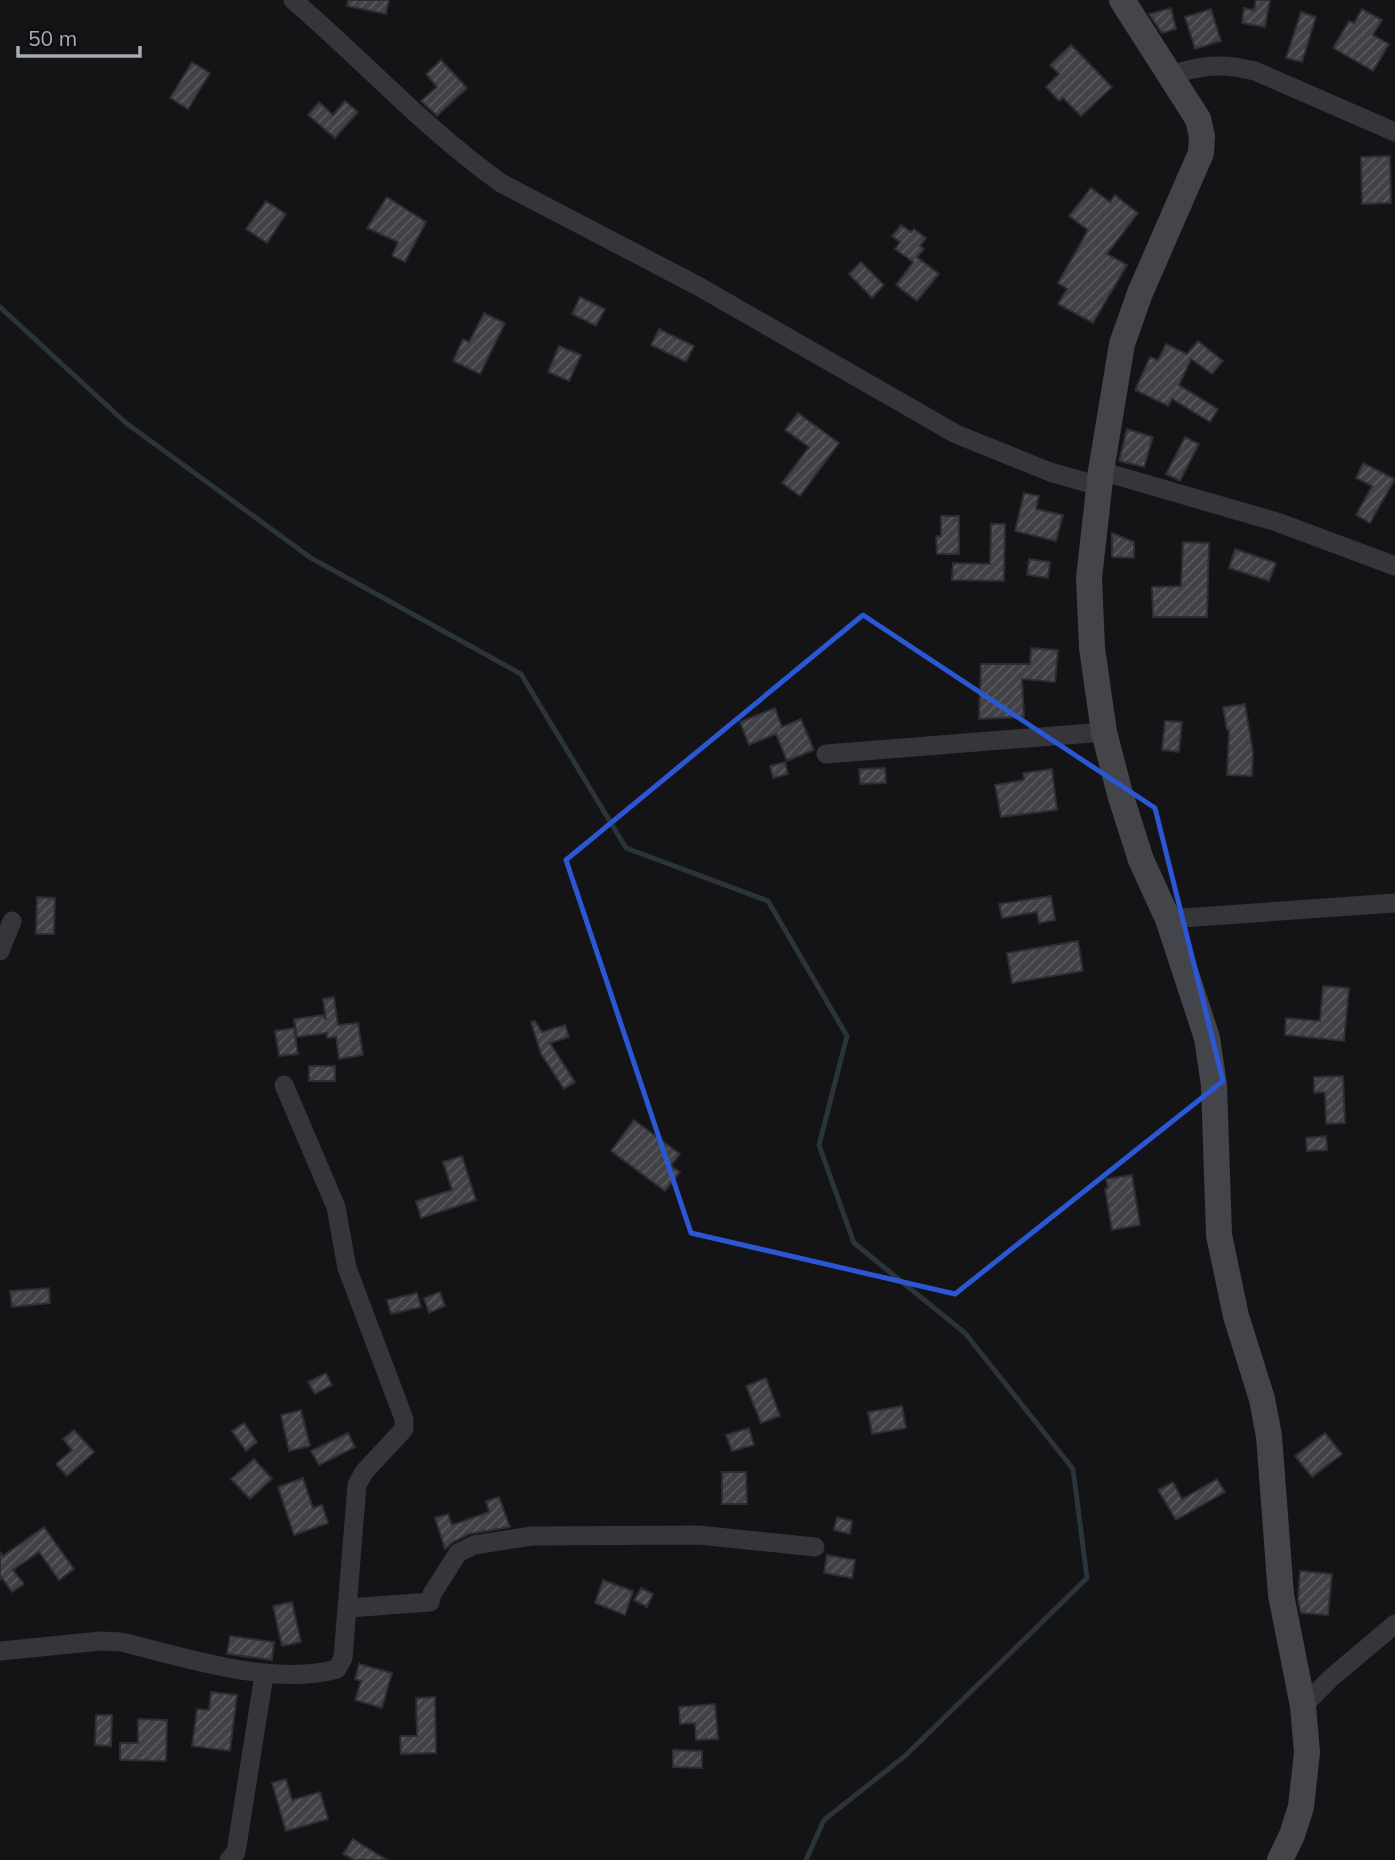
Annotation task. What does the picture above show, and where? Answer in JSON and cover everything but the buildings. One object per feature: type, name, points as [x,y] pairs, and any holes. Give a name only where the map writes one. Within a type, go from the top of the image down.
[{"type":"street","points":[[293,0],[333,34],[390,91],[500,184],[698,286],[956,434],[1050,472],[1100,478],[1277,522],[1395,566]]},
{"type":"street","points":[[1129,2],[1168,75],[1198,120],[1202,136],[1201,153],[1140,293],[1122,344],[1100,478],[1089,578],[1092,648],[1104,732],[1120,794],[1141,860],[1168,919],[1207,1038],[1214,1085],[1219,1235],[1236,1316],[1262,1399],[1273,1488],[1280,1595],[1303,1706],[1307,1752],[1301,1807],[1280,1860]]},
{"type":"street","points":[[1168,75],[1207,65],[1232,65],[1255,71],[1395,132]]},
{"type":"street","points":[[826,754],[1104,732]]},
{"type":"street","points":[[1168,919],[1395,903]]},
{"type":"street","points":[[0,951],[12,921]]},
{"type":"street","points":[[0,1651],[100,1641],[121,1642],[264,1675],[326,1672],[337,1669],[344,1658],[357,1485],[364,1472],[404,1429],[404,1419],[347,1268],[336,1207],[284,1085]]},
{"type":"street","points":[[349,1608],[430,1602],[432,1594],[458,1553],[474,1545],[532,1536],[698,1535],[815,1547]]},
{"type":"street","points":[[1303,1706],[1331,1678],[1395,1624]]},
{"type":"street","points":[[229,1860],[236,1852],[264,1675]]},
{"type":"highlighted area","points":[[863,615],[1155,808],[1223,1081],[955,1294],[691,1233],[566,860]]},
{"type":"waterway","points":[[0,307],[126,423],[311,558],[521,674],[626,848],[768,901],[847,1036],[819,1145],[854,1243],[965,1333],[1073,1469],[1087,1578],[905,1756],[824,1820],[806,1860]]}]
